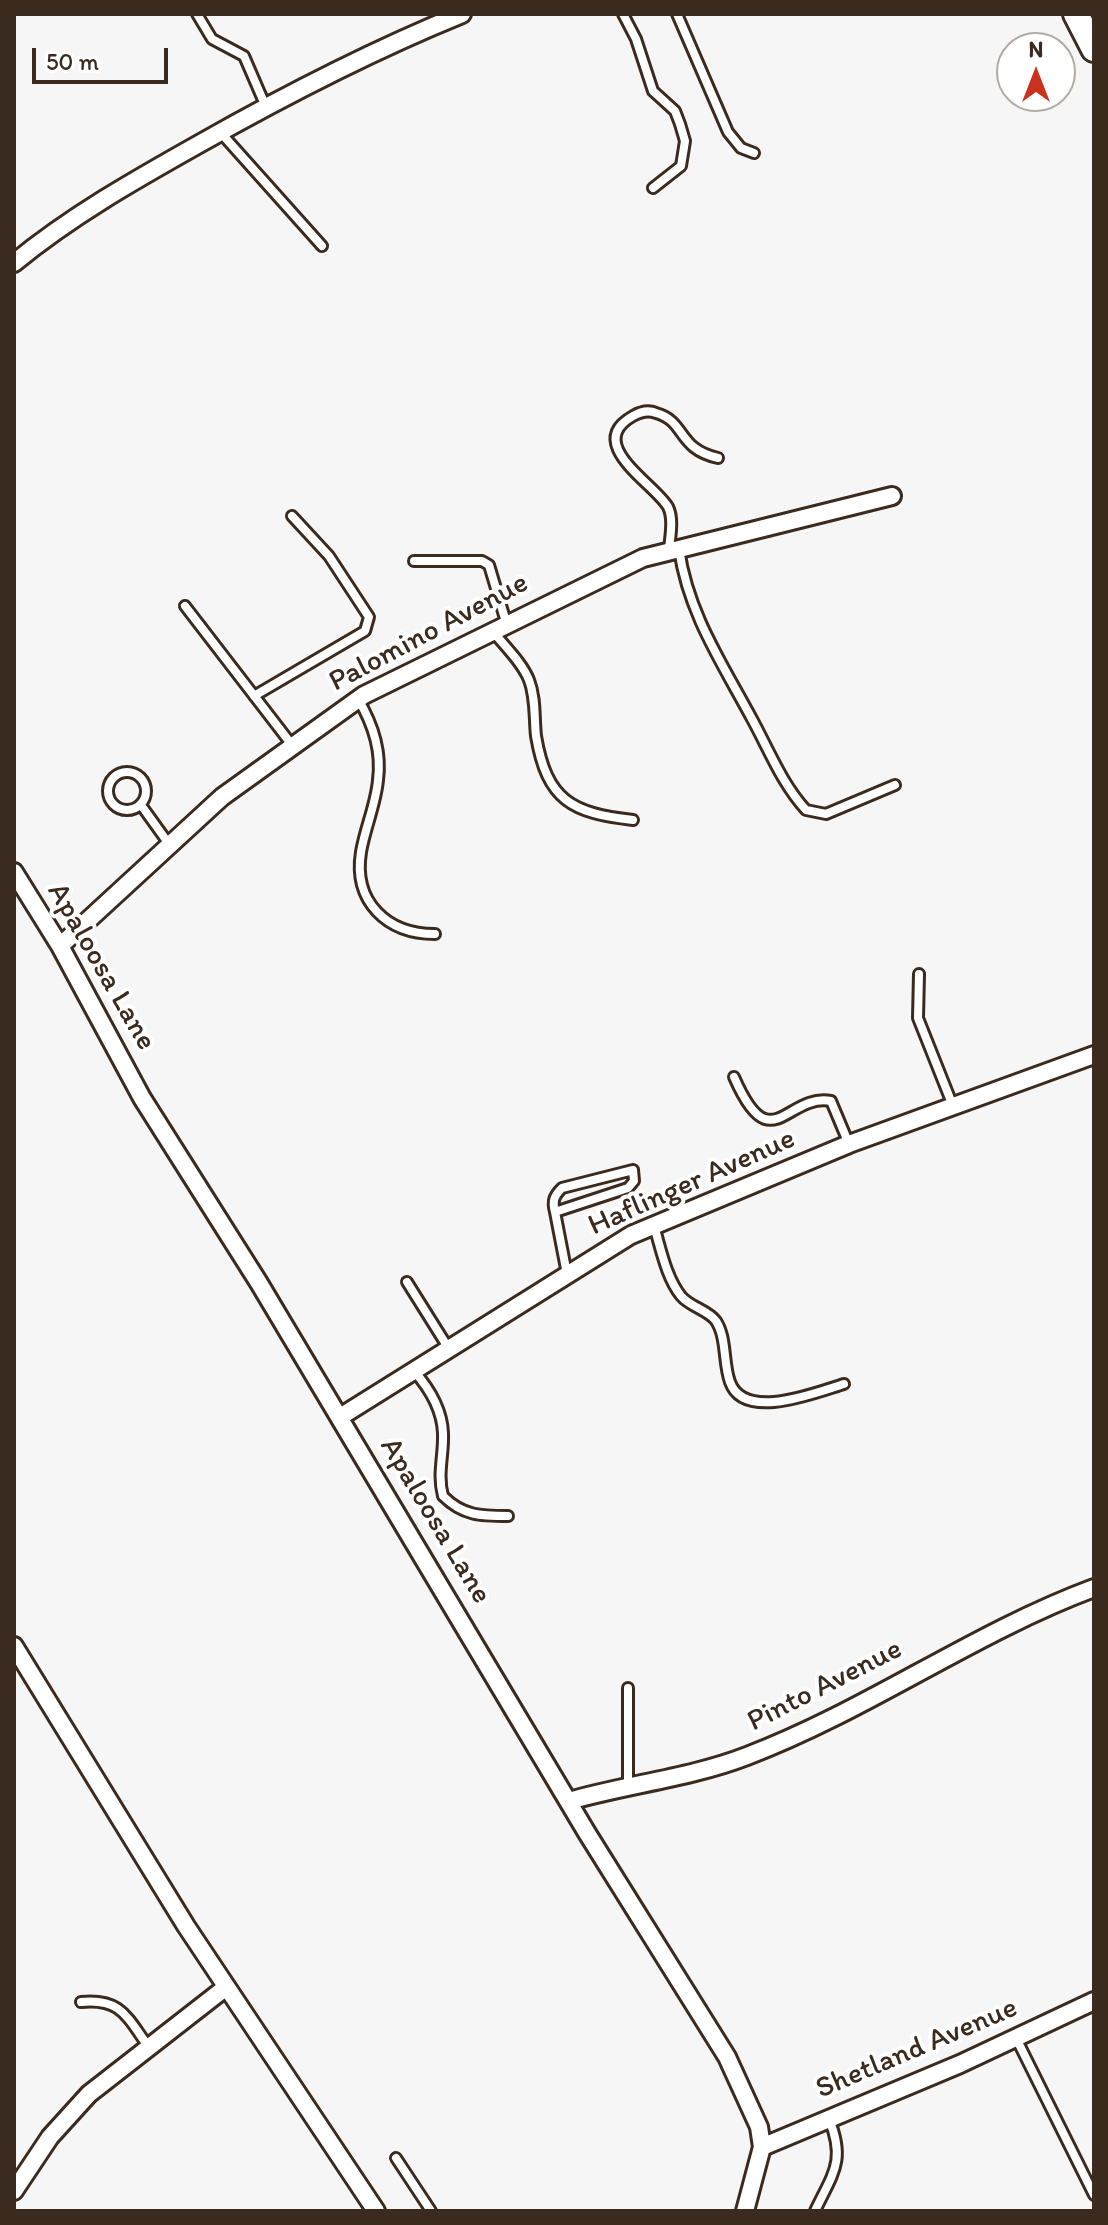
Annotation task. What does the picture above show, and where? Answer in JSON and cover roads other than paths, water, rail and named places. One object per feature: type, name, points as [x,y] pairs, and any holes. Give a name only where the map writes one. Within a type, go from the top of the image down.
[{"type":"main road","points":[[1076,14],[1094,49]]},
{"type":"street","points":[[14,263],[116,191],[220,132],[385,47],[462,14]]},
{"type":"street","name":"Palomino Avenue","points":[[60,946],[222,797],[358,699],[499,626],[643,558],[742,536],[892,496]]},
{"type":"street","name":"Apaloosa Lane","points":[[14,872],[60,946],[142,1098],[340,1417],[569,1801],[727,2057],[759,2127],[762,2147]]},
{"type":"street","name":"Haflinger Avenue","points":[[340,1417],[616,1243],[849,1144],[1094,1055]]},
{"type":"street","name":"Pinto Avenue","points":[[569,1801],[683,1776],[749,1756],[892,1686],[976,1638],[1094,1588]]},
{"type":"street","points":[[14,1647],[225,1988],[376,2211]]},
{"type":"street","points":[[14,2191],[70,2112],[148,2046],[225,1988]]},
{"type":"street","name":"Shetland Avenue","points":[[762,2147],[1016,2038],[1094,2001]]},
{"type":"street","points":[[745,2211],[762,2147]]},
{"type":"lane","points":[[197,14],[212,39],[244,56],[266,107]]},
{"type":"lane","points":[[623,14],[636,39],[649,83],[675,111],[685,141],[681,166],[653,188]]},
{"type":"lane","points":[[677,14],[728,132],[741,148],[754,153]]},
{"type":"lane","points":[[220,132],[322,246]]},
{"type":"lane","points":[[718,458],[693,451],[669,418],[658,413],[637,414],[622,427],[617,439],[623,464],[656,492],[670,511],[674,549],[708,640],[774,762],[806,810],[826,814],[895,785]]},
{"type":"lane","points":[[254,696],[365,631],[369,624],[369,617],[329,556],[292,516]]},
{"type":"lane","points":[[414,561],[482,561],[489,565],[499,626],[528,677],[537,738],[549,781],[557,793],[579,810],[633,820]]},
{"type":"lane","points":[[185,606],[292,745]]},
{"type":"lane","points":[[358,699],[376,736],[379,778],[360,854],[363,882],[375,910],[387,924],[414,934],[435,934]]},
{"type":"lane","points":[[129,772],[143,781],[145,797],[141,805],[125,810],[117,808],[108,794],[114,778],[129,772]]},
{"type":"lane","points":[[141,805],[169,844]]},
{"type":"lane","points":[[919,974],[918,1018],[953,1106]]},
{"type":"lane","points":[[734,1077],[753,1112],[763,1119],[773,1120],[819,1101],[831,1101],[849,1144]]},
{"type":"lane","points":[[555,1212],[628,1188],[634,1181],[633,1170],[562,1188],[553,1202],[567,1274]]},
{"type":"lane","points":[[653,1226],[681,1295],[713,1317],[718,1325],[730,1384],[738,1393],[762,1402],[781,1403],[844,1384]]},
{"type":"lane","points":[[407,1282],[449,1349]]},
{"type":"lane","points":[[414,1371],[429,1388],[441,1424],[443,1496],[463,1512],[508,1516]]},
{"type":"lane","points":[[628,1688],[628,1786]]},
{"type":"lane","points":[[81,2002],[100,2001],[122,2009],[148,2046]]},
{"type":"lane","points":[[1016,2038],[1094,2195]]},
{"type":"lane","points":[[815,2211],[833,2177],[839,2153],[829,2118]]},
{"type":"lane","points":[[396,2158],[431,2211]]}]
